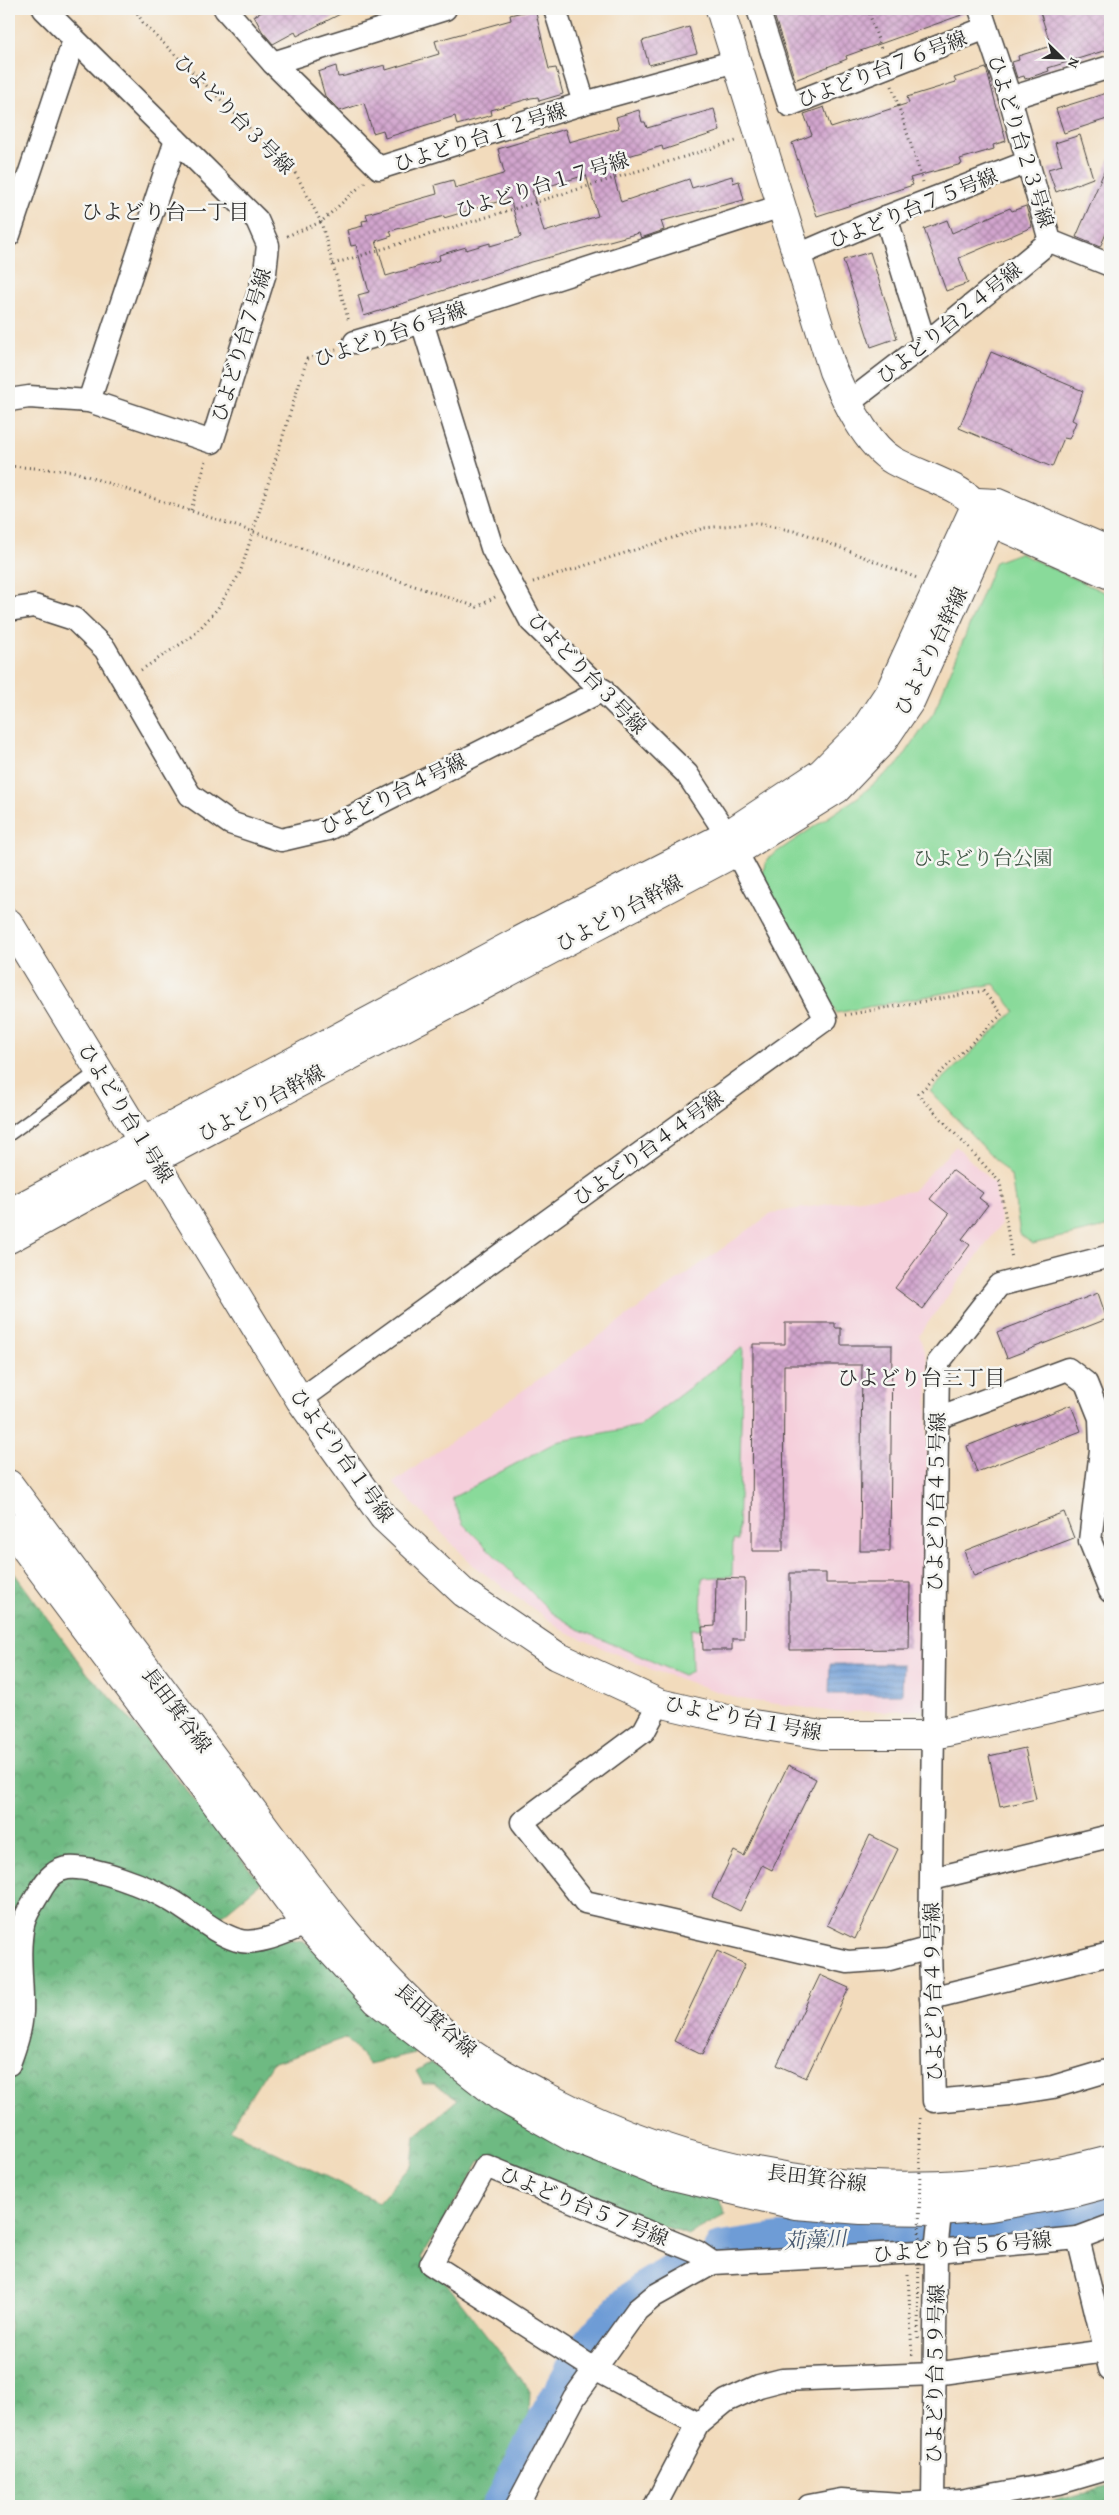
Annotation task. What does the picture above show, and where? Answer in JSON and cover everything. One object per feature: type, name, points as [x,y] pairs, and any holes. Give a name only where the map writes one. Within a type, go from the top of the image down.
[{"type":"street","name":"ひよどり台７号線","points":[[9,400],[29,397],[89,401],[212,442],[265,273],[268,245],[257,220],[44,9]]},
{"type":"street","name":"ひよどり台１２号線","points":[[225,9],[273,63],[379,168],[584,104],[736,61]]},
{"type":"street","points":[[273,63],[445,9]]},
{"type":"street","points":[[555,9],[584,104]]},
{"type":"street","points":[[720,9],[833,371],[847,404],[865,433],[892,460],[959,491],[1110,575]]},
{"type":"street","name":"ひよどり台７６号線","points":[[758,9],[788,105],[886,67],[983,18]]},
{"type":"street","name":"ひよどり台２３号線","points":[[983,18],[1010,98],[1050,241],[1109,261]]},
{"type":"street","points":[[9,235],[74,40]]},
{"type":"street","points":[[1010,98],[1110,67]]},
{"type":"street","points":[[89,401],[176,140]]},
{"type":"street","name":"ひよどり台７５号線","points":[[798,255],[886,217],[1028,162]]},
{"type":"street","name":"ひよどり台６号線","points":[[355,342],[782,206]]},
{"type":"street","points":[[886,217],[925,344]]},
{"type":"street","name":"ひよどり台２４号線","points":[[847,404],[925,344],[1050,241]]},
{"type":"street","name":"ひよどり台３号線","points":[[422,322],[492,548],[531,622],[603,690],[687,774],[731,843]]},
{"type":"street","points":[[989,509],[1110,551]]},
{"type":"street","name":"ひよどり台幹線","points":[[9,1239],[149,1151],[528,936],[731,843],[821,773],[864,730],[890,691],[989,509]]},
{"type":"street","name":"ひよどり台４号線","points":[[9,610],[34,606],[74,619],[105,649],[190,796],[230,823],[281,840],[328,829],[603,690]]},
{"type":"street","points":[[731,843],[826,1019]]},
{"type":"street","name":"ひよどり台１号線","points":[[9,922],[300,1400],[382,1518],[464,1593],[557,1656],[659,1703],[740,1722],[822,1735],[934,1735],[1110,1695]]},
{"type":"street","name":"ひよどり台４４号線","points":[[300,1400],[826,1019]]},
{"type":"street","name":"ひよどり台幹線","points":[[9,1213],[149,1151]]},
{"type":"street","name":"ひよどり台４５号線","points":[[934,1735],[938,1363],[999,1285],[1110,1256]]},
{"type":"street","points":[[938,1418],[1068,1369],[1086,1383],[1100,1418],[1101,1450],[1090,1541],[1110,1591]]},
{"type":"street","name":"長田箕谷線","points":[[9,1484],[332,1916],[395,1985],[454,2040],[510,2078],[583,2116],[668,2150],[799,2180],[863,2186],[990,2207],[1072,2193],[1110,2183]]},
{"type":"street","name":"長田箕谷線","points":[[9,1527],[306,1924],[377,2001],[499,2096],[573,2138],[660,2173],[795,2205],[861,2210],[942,2199],[991,2182],[1068,2170],[1110,2159]]},
{"type":"street","points":[[659,1703],[644,1731],[522,1822],[585,1902],[848,1962],[890,1959],[930,1948]]},
{"type":"street","name":"ひよどり台４９号線","points":[[934,1735],[930,1948],[934,2101],[1009,2094],[1053,2087],[1110,2070]]},
{"type":"street","points":[[932,1879],[1110,1836]]},
{"type":"street","points":[[9,2064],[18,2041],[22,2013],[19,1960],[23,1923],[49,1877],[67,1868],[113,1875],[163,1897],[238,1941],[250,1942],[279,1936],[288,1929],[306,1924]]},
{"type":"street","points":[[931,1998],[1110,1954]]},
{"type":"street","name":"ひよどり台５７号線","points":[[593,2368],[431,2264],[486,2166],[697,2252],[713,2263]]},
{"type":"street","name":"ひよどり台５９号線","points":[[933,2501],[936,2251],[942,2199]]},
{"type":"street","name":"ひよどり台５６号線","points":[[517,2506],[574,2398],[593,2368],[637,2310],[654,2296],[713,2263],[908,2253],[1078,2238],[1110,2226]]},
{"type":"street","points":[[655,2506],[698,2424],[726,2401],[759,2386],[782,2380],[912,2376],[1108,2360],[1103,2310],[1078,2238]]},
{"type":"street","points":[[593,2368],[698,2424]]},
{"type":"street","points":[[810,2506],[841,2500],[901,2505],[960,2500],[1058,2483],[1110,2468]]},
{"type":"lane","points":[[9,1135],[99,1070]]},
{"type":"path","name":"ひよどり台３号線","points":[[134,9],[143,22],[296,174],[321,222],[355,342]]},
{"type":"path","points":[[868,9],[929,201]]},
{"type":"path","name":"ひよどり台１７号線","points":[[333,264],[759,134]]},
{"type":"path","points":[[268,245],[321,222],[379,168]]},
{"type":"path","name":"ひよどり台６号線","points":[[123,681],[193,636],[218,608],[243,565],[307,359],[355,342]]},
{"type":"path","points":[[191,510],[212,442]]},
{"type":"path","points":[[826,1019],[983,991],[1002,1014],[918,1094],[1000,1182],[1012,1260]]},
{"type":"path","points":[[918,2338],[920,2111],[934,2101]]},
{"type":"path","points":[[908,2253],[912,2376]]},
{"type":"shaded area","points":[[956,1146],[994,1184],[1001,1224],[919,1335],[928,1363],[924,1710],[836,1712],[740,1699],[653,1670],[566,1632],[475,1567],[393,1483],[772,1213],[912,1191]]},
{"type":"green space","name":"ひよどり台公園","points":[[1019,553],[1110,595],[1110,1226],[1032,1244],[1020,1234],[1011,1176],[930,1091],[1015,1011],[994,984],[836,1013],[761,875],[768,858],[858,797],[899,763],[934,712],[995,562]]},
{"type":"green space","points":[[743,1347],[738,1541],[733,1540],[732,1576],[702,1578],[701,1629],[691,1629],[692,1671],[683,1675],[578,1629],[551,1612],[463,1524],[452,1498],[556,1442],[639,1426]]},
{"type":"green space","points":[[9,1566],[88,1674],[119,1706],[261,1883],[221,1916],[243,1933],[304,1941],[403,2032],[415,2053],[369,2064],[346,2038],[272,2063],[229,2130],[379,2202],[412,2164],[415,2136],[458,2099],[435,2084],[423,2084],[416,2071],[431,2062],[498,2107],[718,2196],[725,2215],[688,2235],[480,2161],[421,2258],[447,2284],[530,2391],[529,2418],[510,2471],[493,2506],[9,2506]]},
{"type":"green space","points":[[1110,2485],[1110,2506],[1038,2506]]},
{"type":"water","points":[[830,1664],[903,1664],[902,1694],[829,1694]]},
{"type":"building","points":[[268,9],[350,9],[297,36],[295,32],[273,44],[262,31],[254,16]]},
{"type":"building","points":[[535,9],[549,69],[556,68],[563,94],[539,101],[538,97],[531,98],[491,110],[492,115],[457,125],[455,116],[385,138],[383,130],[373,133],[364,103],[340,111],[325,96],[318,72],[336,66],[338,77],[385,65],[386,70],[439,54],[435,41],[511,20],[510,15]]},
{"type":"building","points":[[772,9],[967,9],[967,13],[846,56],[847,59],[795,80]]},
{"type":"building","points":[[1039,9],[1110,9],[1110,49],[1048,68],[1049,71],[1025,79],[1024,76],[1017,78],[1012,62],[1019,60],[1018,56],[1051,46]]},
{"type":"building","points":[[689,27],[697,53],[649,65],[642,41]]},
{"type":"building","points":[[986,68],[1006,141],[993,145],[994,149],[960,159],[962,164],[910,178],[913,185],[817,216],[792,143],[812,135],[804,114],[824,107],[831,128],[909,103],[907,97],[956,82],[954,78]]},
{"type":"building","points":[[1110,92],[1110,118],[1064,133],[1056,109]]},
{"type":"building","points":[[714,109],[720,131],[663,150],[662,146],[615,160],[617,166],[611,167],[621,202],[689,179],[692,188],[732,176],[733,183],[739,181],[744,200],[661,221],[664,230],[641,238],[639,233],[528,263],[364,316],[358,295],[369,292],[356,245],[351,246],[347,230],[363,226],[362,221],[368,220],[366,214],[437,194],[435,185],[453,180],[455,188],[503,174],[498,149],[565,129],[569,142],[619,128],[616,117],[639,110],[642,122],[645,122],[647,128]],"holes":[[[586,175],[598,216],[544,232],[532,191]],[[510,198],[521,237],[490,246],[490,243],[466,250],[466,247],[439,255],[440,260],[386,276],[376,241],[392,236],[390,231],[444,216],[444,218]]]},
{"type":"building","points":[[1080,135],[1093,178],[1056,192],[1048,169],[1062,165],[1055,143]]},
{"type":"building","points":[[1110,158],[1110,225],[1100,247],[1076,237]]},
{"type":"building","points":[[1026,206],[1032,227],[959,258],[968,283],[946,291],[924,229],[947,220],[952,233],[1010,208],[1012,211]]},
{"type":"building","points":[[870,252],[897,338],[871,347],[843,260]]},
{"type":"building","points":[[991,352],[1083,391],[1072,420],[1076,422],[1069,439],[1064,438],[1052,467],[959,428]]},
{"type":"building","points":[[952,1170],[983,1193],[979,1198],[988,1205],[962,1239],[970,1245],[923,1309],[895,1288],[949,1214],[930,1199]]},
{"type":"building","points":[[1098,1293],[1107,1319],[1007,1358],[997,1332]]},
{"type":"building","points":[[785,1323],[835,1323],[835,1328],[841,1328],[841,1345],[892,1345],[890,1551],[860,1551],[862,1365],[784,1365],[783,1551],[752,1551],[753,1344],[785,1344]]},
{"type":"building","points":[[1071,1405],[1081,1431],[977,1472],[967,1446]]},
{"type":"building","points":[[1064,1512],[1074,1538],[974,1576],[964,1551]]},
{"type":"building","points":[[790,1573],[826,1573],[826,1583],[910,1583],[909,1649],[790,1650]]},
{"type":"building","points":[[716,1578],[745,1579],[744,1639],[732,1639],[732,1650],[703,1650],[702,1627],[715,1626]]},
{"type":"building","points":[[1025,1748],[1036,1799],[1000,1807],[989,1756]]},
{"type":"building","points":[[788,1765],[816,1779],[772,1870],[762,1865],[740,1911],[712,1897],[734,1851],[744,1856]]},
{"type":"building","points":[[870,1835],[898,1849],[855,1939],[827,1925]]},
{"type":"building","points":[[717,1951],[745,1964],[702,2055],[674,2041]]},
{"type":"building","points":[[820,1975],[849,1988],[806,2078],[777,2065]]},
{"type":"waterway","name":"苅藻川","points":[[959,2234],[1028,2228],[1110,2207]]},
{"type":"waterway","name":"苅藻川","points":[[721,2250],[780,2241],[909,2236]]},
{"type":"waterway","name":"苅藻川","points":[[584,2350],[603,2328],[641,2291],[687,2264]]},
{"type":"waterway","name":"苅藻川","points":[[499,2506],[574,2368]]},
{"type":"district","name":"ひよどり台一丁目","points":[[165,212]]},
{"type":"district","name":"ひよどり台三丁目","points":[[921,1378]]}]
